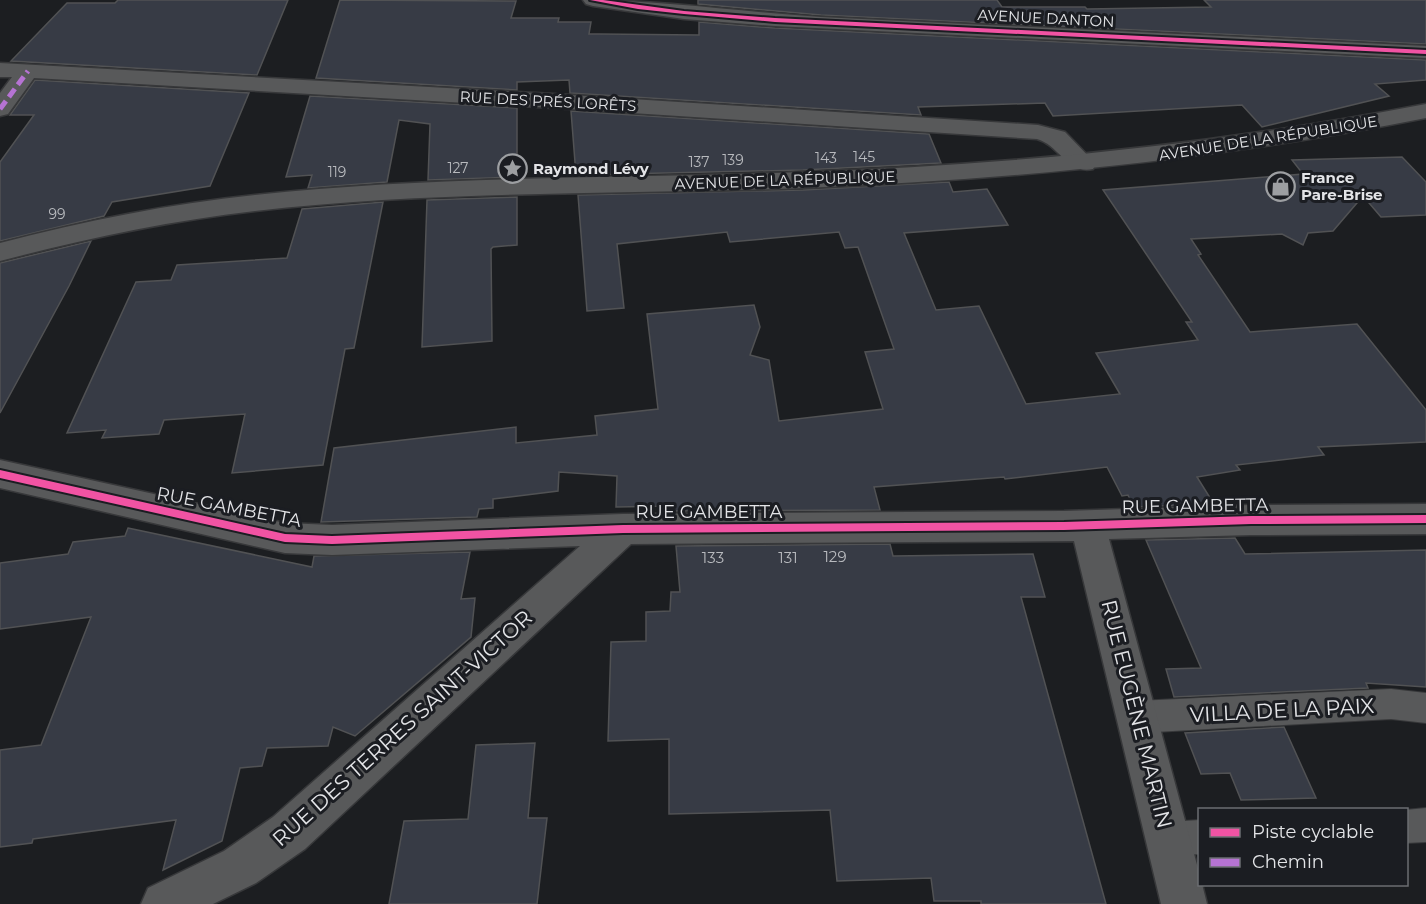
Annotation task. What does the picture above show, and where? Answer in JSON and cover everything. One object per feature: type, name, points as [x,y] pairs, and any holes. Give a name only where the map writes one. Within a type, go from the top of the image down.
[{"type":"street","name":"AVENUE DANTON","points":[[593,0],[634,7],[790,20],[1426,52]]},
{"type":"street","name":"RUE DES PRÉS LORÊTS","points":[[0,70],[554,101],[1038,132],[1057,137],[1084,164]]},
{"type":"street","points":[[0,109],[28,71]]},
{"type":"street","name":"AVENUE DE LA RÉPUBLIQUE","points":[[0,252],[74,233],[160,216],[291,199],[399,192],[942,175],[1084,164],[1220,147],[1357,126],[1426,111]]},
{"type":"street","name":"RUE GAMBETTA","points":[[0,474],[285,538],[332,540],[623,529],[1426,519]]},
{"type":"street","name":"RUE EUGÈNE MARTIN","points":[[1088,525],[1137,717],[1183,838],[1184,904]]},
{"type":"street","name":"RUE DES TERRES SAINT-VICTOR","points":[[164,904],[240,867],[289,833],[623,529]]},
{"type":"lane","name":"VILLA DE LA PAIX","points":[[1137,717],[1391,704],[1426,708]]},
{"type":"lane","points":[[1408,826],[1426,825]]},
{"type":"building","points":[[118,0],[288,0],[257,75],[11,61],[67,3],[115,3]]},
{"type":"building","points":[[340,0],[516,1],[511,18],[559,18],[558,22],[591,22],[589,34],[699,35],[699,22],[775,28],[1426,60],[1426,80],[1375,84],[1389,96],[1262,127],[1242,105],[1053,116],[1045,103],[918,107],[921,115],[570,93],[569,80],[517,82],[517,90],[316,78]]},
{"type":"building","points":[[698,0],[997,0],[1002,7],[1085,7],[1087,9],[1211,7],[1204,0],[1426,0],[1426,44],[821,15],[698,4]]},
{"type":"building","points":[[35,80],[249,93],[210,186],[112,202],[104,216],[0,241],[0,162],[34,115],[10,115]]},
{"type":"building","points":[[310,96],[517,108],[517,177],[428,180],[430,124],[399,120],[387,182],[308,188],[312,175],[286,177]]},
{"type":"building","points":[[571,111],[929,134],[941,163],[803,170],[576,175]]},
{"type":"building","points":[[1402,157],[1426,182],[1426,215],[1381,217],[1363,196],[1333,231],[1308,233],[1303,245],[1282,234],[1191,239],[1201,254],[1198,255],[1250,332],[1357,324],[1426,410],[1426,442],[1318,447],[1324,455],[1236,465],[1240,470],[1197,477],[1214,504],[1133,507],[1128,495],[1122,496],[1107,467],[1005,479],[1004,477],[874,487],[880,510],[673,511],[673,506],[616,507],[617,476],[559,472],[558,491],[493,499],[493,508],[479,509],[477,517],[321,522],[334,448],[516,427],[516,443],[597,435],[595,416],[658,409],[647,314],[754,305],[760,327],[750,355],[769,360],[779,421],[883,409],[865,352],[894,349],[858,247],[845,248],[839,232],[730,242],[727,232],[617,244],[624,308],[587,311],[578,195],[803,190],[949,182],[953,192],[987,189],[1008,225],[904,233],[936,310],[979,306],[1026,404],[1120,394],[1096,353],[1198,340],[1186,322],[1192,322],[1103,190],[1303,174],[1292,160]]},
{"type":"building","points":[[517,197],[517,245],[491,249],[492,341],[422,347],[427,200]]},
{"type":"building","points":[[383,202],[354,348],[345,349],[323,465],[232,473],[245,414],[164,420],[159,434],[102,438],[106,430],[67,433],[136,282],[171,280],[177,265],[287,258],[302,209]]},
{"type":"building","points":[[91,241],[69,286],[0,413],[0,263]]},
{"type":"building","points":[[128,528],[312,567],[314,556],[470,552],[461,599],[475,598],[471,637],[355,736],[333,727],[328,746],[267,748],[262,766],[240,768],[222,841],[163,870],[176,820],[33,839],[32,843],[0,847],[0,750],[41,745],[91,617],[0,629],[0,563],[68,554],[73,542],[125,536]]},
{"type":"building","points":[[1235,538],[1245,554],[1426,550],[1426,687],[1366,683],[1368,688],[1174,697],[1166,669],[1201,668],[1146,540]]},
{"type":"building","points":[[890,544],[893,556],[1033,554],[1045,597],[1021,597],[1106,904],[981,904],[981,901],[934,901],[931,878],[837,881],[830,810],[669,814],[669,739],[608,741],[611,642],[646,641],[646,612],[670,611],[671,592],[680,592],[676,546]]},
{"type":"building","points":[[1284,727],[1316,798],[1241,800],[1230,773],[1201,774],[1185,733]]},
{"type":"building","points":[[535,743],[528,818],[547,818],[537,904],[389,904],[404,821],[468,819],[476,745]]},
{"type":"marked path","points":[[0,109],[28,71]]},
{"type":"cycle path","points":[[593,0],[684,13],[775,20],[1426,52]]},
{"type":"cycle path","points":[[0,474],[285,538],[332,540],[623,529],[1064,526],[1251,520],[1426,519]]},
{"type":"place","name":"Raymond Lévy","points":[[512,168]]},
{"type":"place","name":"France Pare-Brise","points":[[1280,186]]}]
